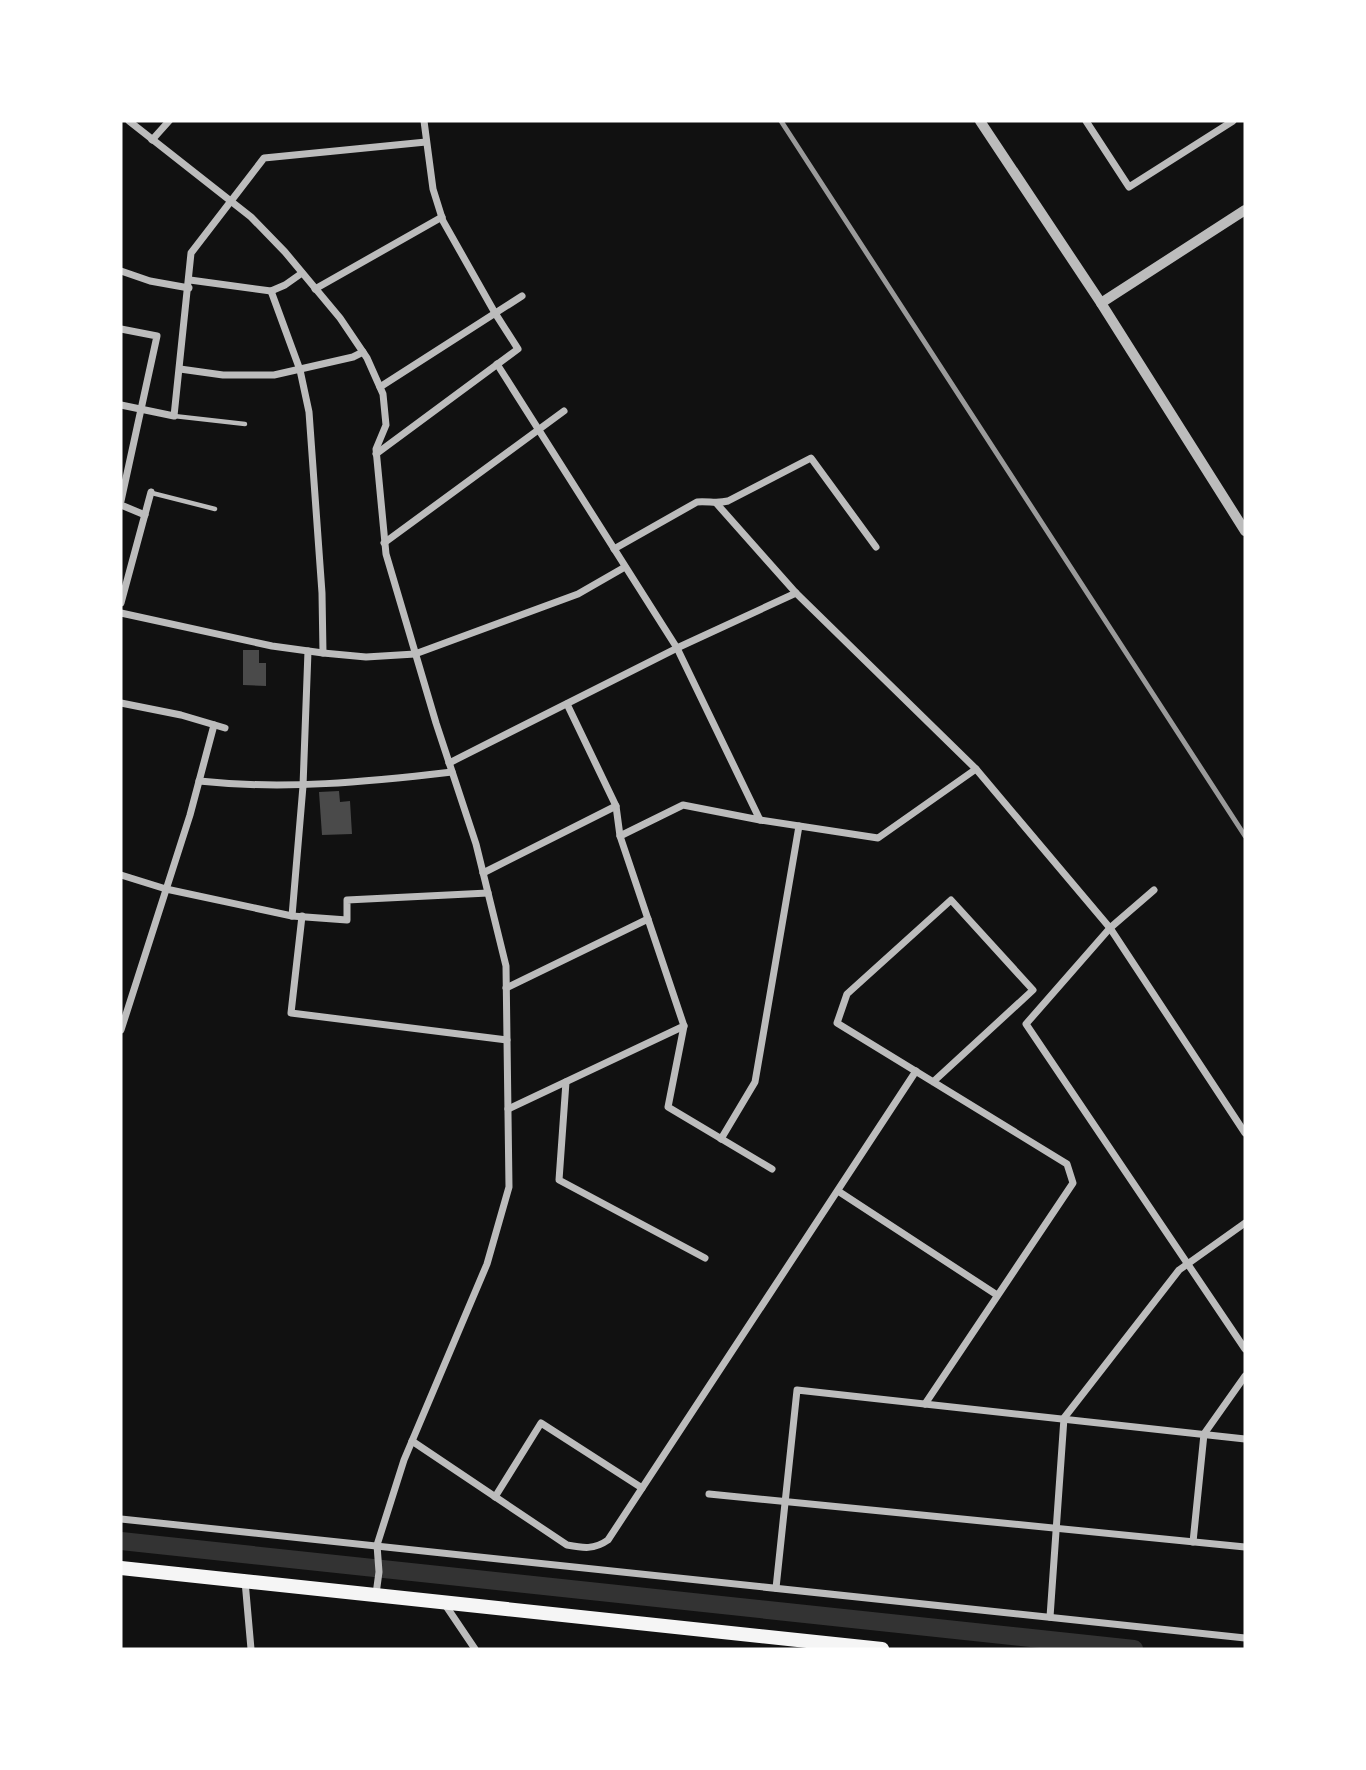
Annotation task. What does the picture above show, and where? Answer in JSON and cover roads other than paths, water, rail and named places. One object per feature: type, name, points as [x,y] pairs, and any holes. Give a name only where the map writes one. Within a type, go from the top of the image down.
[{"type":"highway","points":[[121,1568],[882,1649]]},
{"type":"street","points":[[129,121],[251,217],[340,318],[363,352],[380,387],[386,425],[376,454],[384,543],[415,654],[483,873],[506,966],[509,1187],[486,1264],[412,1441],[377,1548],[379,1572],[376,1594]]},
{"type":"street","points":[[152,140],[169,121]]},
{"type":"street","points":[[376,454],[518,349],[442,217],[433,189],[424,121]]},
{"type":"street","points":[[980,121],[1101,303],[1245,530]]},
{"type":"street","points":[[1086,121],[1129,187],[1234,121]]},
{"type":"street","points":[[121,405],[174,416],[190,284],[191,253],[264,158],[426,142]]},
{"type":"street","points":[[1101,303],[1245,210]]},
{"type":"street","points":[[315,289],[442,217]]},
{"type":"street","points":[[121,271],[150,281],[271,291],[302,273]]},
{"type":"street","points":[[271,291],[300,370],[309,412],[322,593],[323,653]]},
{"type":"street","points":[[380,387],[522,296]]},
{"type":"street","points":[[121,329],[158,336],[121,503],[145,516]]},
{"type":"street","points":[[180,369],[248,377],[300,370],[354,357],[363,352]]},
{"type":"street","points":[[497,364],[677,648],[760,820]]},
{"type":"street","points":[[384,543],[564,411]]},
{"type":"street","points":[[717,504],[728,501],[811,458],[876,547]]},
{"type":"street","points":[[121,603],[151,492]]},
{"type":"street","points":[[614,549],[697,502],[709,501],[717,504],[796,593],[975,769],[1110,928],[1245,1133]]},
{"type":"street","points":[[121,613],[272,646],[366,657],[415,654],[578,594],[625,567]]},
{"type":"street","points":[[449,763],[677,648],[796,593]]},
{"type":"street","points":[[292,916],[303,786],[308,651]]},
{"type":"street","points":[[121,703],[181,715],[225,728]]},
{"type":"street","points":[[567,704],[617,806],[621,836],[684,1026],[668,1107],[772,1169]]},
{"type":"street","points":[[121,1030],[214,725]]},
{"type":"street","points":[[621,836],[683,805],[878,838],[975,769]]},
{"type":"street","points":[[199,781],[246,786],[303,786],[452,772]]},
{"type":"street","points":[[483,873],[617,806]]},
{"type":"street","points":[[721,1139],[755,1082],[799,826]]},
{"type":"street","points":[[121,875],[166,889],[292,916],[347,920],[346,900],[488,893]]},
{"type":"street","points":[[1154,890],[1110,928],[1026,1024],[1245,1349]]},
{"type":"street","points":[[925,1404],[1073,1182],[1067,1164],[933,1082],[916,1071],[837,1023],[846,994],[951,900],[1033,990],[933,1082]]},
{"type":"street","points":[[302,916],[291,1013],[508,1040]]},
{"type":"street","points":[[506,988],[648,919]]},
{"type":"street","points":[[508,1109],[684,1026]]},
{"type":"street","points":[[412,1441],[567,1545],[598,1547],[608,1540],[916,1071]]},
{"type":"street","points":[[566,1082],[559,1180],[705,1258]]},
{"type":"street","points":[[838,1191],[997,1295]]},
{"type":"street","points":[[1049,1617],[1058,1529],[1064,1418],[1180,1270],[1245,1223]]},
{"type":"street","points":[[1193,1542],[1205,1433],[1245,1376]]},
{"type":"street","points":[[776,1588],[797,1391],[1245,1439]]},
{"type":"street","points":[[495,1497],[541,1423],[642,1488]]},
{"type":"street","points":[[709,1494],[1245,1547]]},
{"type":"street","points":[[121,1519],[1245,1638]]},
{"type":"street","points":[[245,1581],[250,1649]]},
{"type":"street","points":[[443,1602],[475,1649]]},
{"type":"lane","points":[[174,416],[245,424]]},
{"type":"lane","points":[[151,492],[215,509]]},
{"type":"waterway","points":[[121,1541],[1134,1649]]},
{"type":"railway","points":[[781,121],[1245,836]]}]
